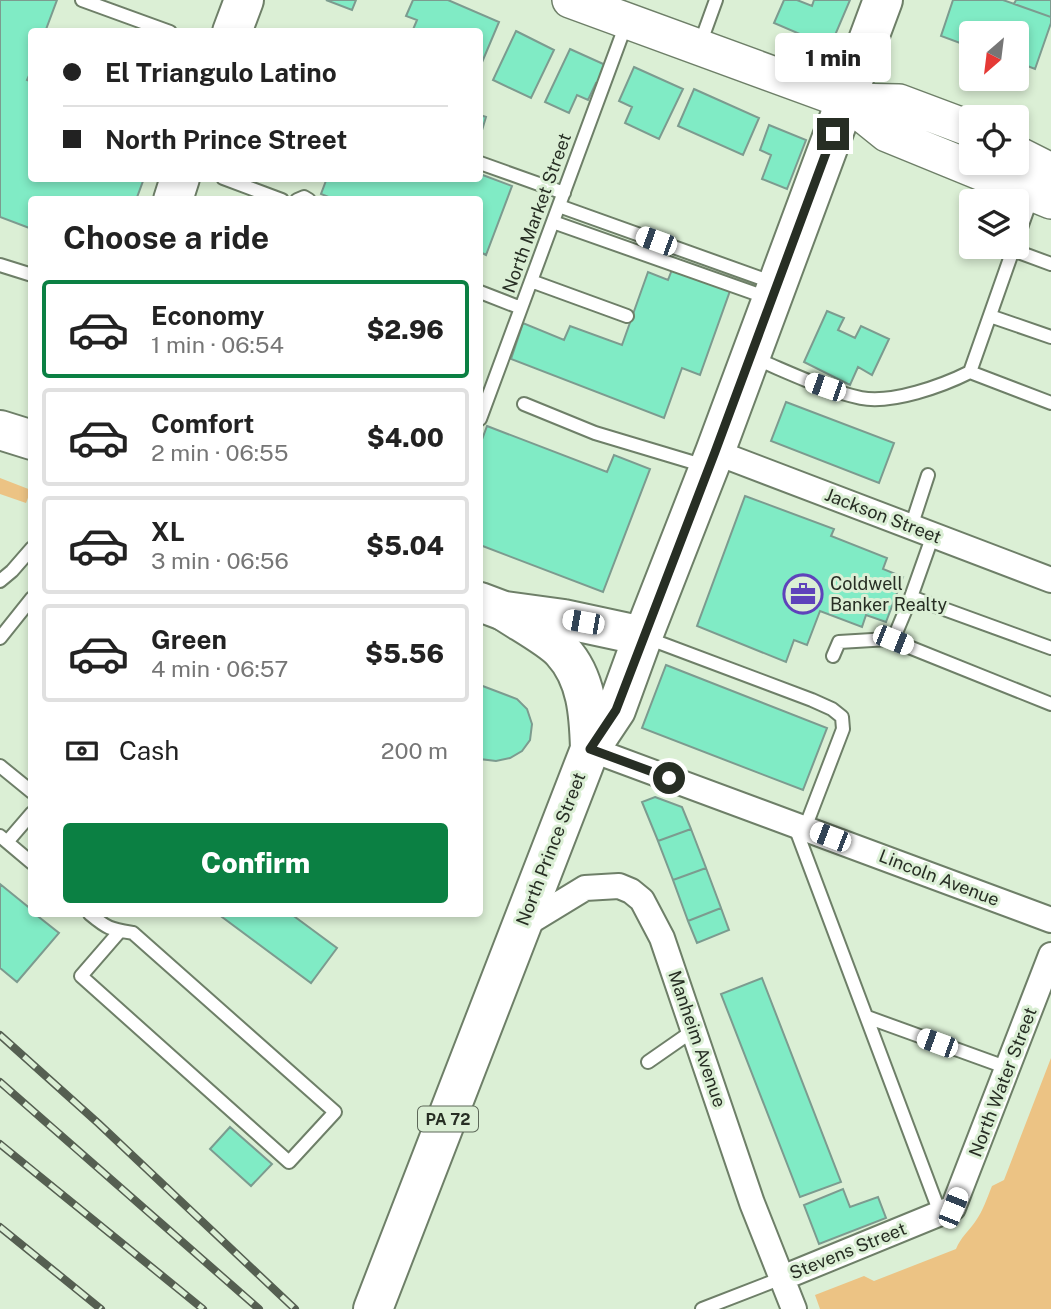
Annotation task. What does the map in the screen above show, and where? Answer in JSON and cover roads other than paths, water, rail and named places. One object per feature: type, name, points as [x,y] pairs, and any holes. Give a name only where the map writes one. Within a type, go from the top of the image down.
[{"type":"main road","points":[[234,28],[244,0]]},
{"type":"main road","name":"North Prince Street","points":[[373,1309],[590,749],[616,710],[883,0]]},
{"type":"main road","points":[[582,2],[846,101],[887,134],[1039,177]]},
{"type":"main road","points":[[846,101],[900,102],[959,124]]},
{"type":"main road","points":[[0,430],[28,439]]},
{"type":"main road","points":[[492,606],[643,636]]},
{"type":"main road","name":"PA 72","points":[[492,606],[562,651],[578,676],[588,711],[590,749]]},
{"type":"street","name":"Jackson Street","points":[[712,460],[922,531],[1051,580]]},
{"type":"street","name":"Lincoln Avenue","points":[[590,749],[1051,920]]},
{"type":"street","name":"Manheim Avenue","points":[[520,928],[585,888],[619,886],[642,900],[662,938],[752,1203],[794,1309]]},
{"type":"street","name":"North Water Street","points":[[947,1210],[1008,1068],[1051,955]]},
{"type":"street","name":"Stevens Street","points":[[782,1278],[947,1210]]},
{"type":"lane","points":[[82,0],[159,28]]},
{"type":"lane","points":[[699,47],[716,0]]},
{"type":"lane","name":"North Market Street","points":[[485,389],[521,308],[628,21]]},
{"type":"lane","points":[[483,164],[564,193]]},
{"type":"lane","points":[[1029,205],[1039,177]]},
{"type":"lane","points":[[234,182],[271,196]]},
{"type":"lane","points":[[559,206],[775,292]]},
{"type":"lane","points":[[553,222],[775,292]]},
{"type":"lane","points":[[1029,252],[1051,264]]},
{"type":"lane","points":[[970,372],[1010,259]]},
{"type":"lane","points":[[0,265],[28,274]]},
{"type":"lane","points":[[531,281],[627,316]]},
{"type":"lane","points":[[483,293],[521,308]]},
{"type":"lane","points":[[990,316],[1051,337]]},
{"type":"lane","points":[[750,357],[810,382],[863,399],[916,392],[941,385],[970,372],[1051,403]]},
{"type":"lane","points":[[523,404],[595,433],[712,460]]},
{"type":"lane","points":[[893,640],[911,597],[928,475]]},
{"type":"lane","points":[[0,581],[28,553]]},
{"type":"lane","points":[[911,597],[1051,648]]},
{"type":"lane","points":[[0,638],[28,603]]},
{"type":"lane","points":[[643,636],[812,700],[842,717],[843,729],[799,825],[867,1017],[947,1210]]},
{"type":"lane","points":[[833,656],[839,642],[893,640],[1051,704]]},
{"type":"lane","points":[[0,766],[28,789]]},
{"type":"lane","points":[[28,817],[4,839],[28,860]]},
{"type":"lane","points":[[94,917],[108,929],[133,933],[335,1112],[289,1162],[81,976],[120,931]]},
{"type":"lane","points":[[867,1017],[1008,1068]]},
{"type":"lane","points":[[649,1062],[694,1030]]},
{"type":"lane","points":[[702,1309],[782,1278]]},
{"type":"railway","points":[[0,1035],[98,1123],[295,1309]]},
{"type":"railway","points":[[0,1082],[259,1309]]},
{"type":"railway","points":[[0,1144],[203,1309]]},
{"type":"railway","points":[[0,1227],[101,1309]]},
{"type":"place","name":"Coldwell Banker Realty","points":[[803,594]]}]
